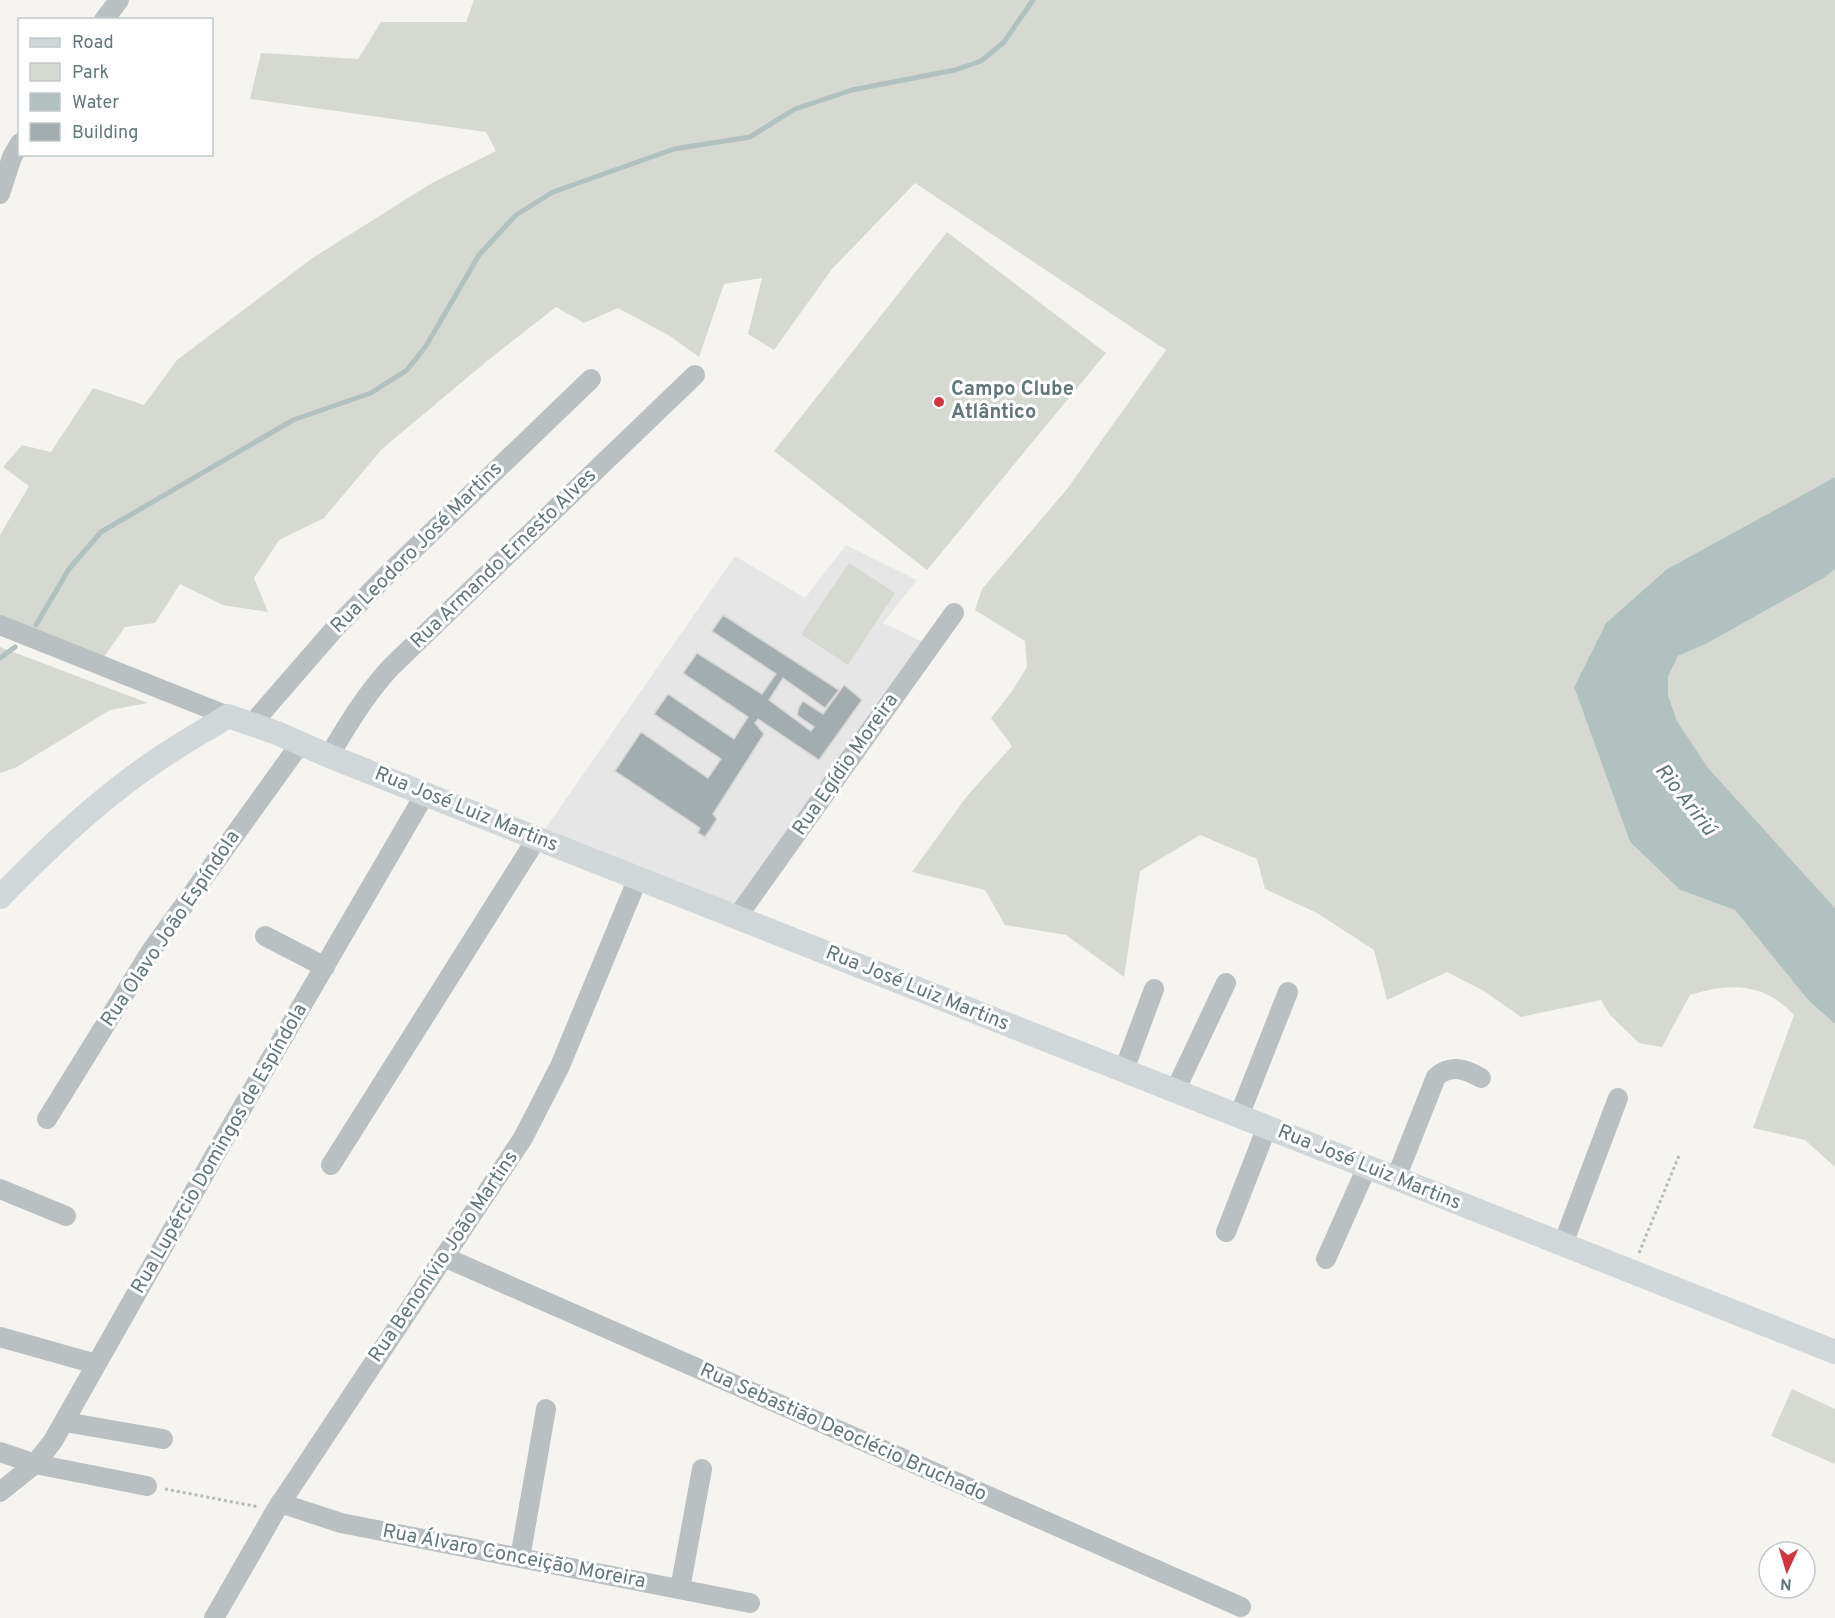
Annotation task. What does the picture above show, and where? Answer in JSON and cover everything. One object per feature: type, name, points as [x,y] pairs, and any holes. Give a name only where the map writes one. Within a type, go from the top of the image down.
[{"type":"main road","name":"Rua José Luiz Martins","points":[[228,716],[277,733],[329,756],[1835,1352]]},
{"type":"main road","points":[[0,897],[62,835],[86,815],[148,766],[228,716]]},
{"type":"street","points":[[106,18],[119,0]]},
{"type":"street","points":[[0,194],[12,157],[18,146]]},
{"type":"street","name":"Rua Armando Ernesto Alves","points":[[329,756],[372,688],[391,667],[695,375]]},
{"type":"street","name":"Rua Leodoro José Martins","points":[[251,725],[337,626],[386,576],[591,379]]},
{"type":"street","name":"Rua Egídio Moreira","points":[[737,917],[954,613]]},
{"type":"street","name":"Rua José Luiz Martins","points":[[0,625],[228,716]]},
{"type":"street","name":"Rua Olavo João Espíndola","points":[[47,1119],[151,951],[300,744]]},
{"type":"street","name":"Rua Lupércio Domingos de Espíndola","points":[[0,1492],[35,1464],[65,1422],[96,1364],[425,794]]},
{"type":"street","points":[[331,1166],[537,838]]},
{"type":"street","name":"Rua Benonívio João Martins","points":[[214,1618],[278,1506],[517,1147],[543,1102],[638,878]]},
{"type":"street","points":[[265,936],[325,967]]},
{"type":"street","points":[[1175,1091],[1226,983]]},
{"type":"street","points":[[1124,1070],[1154,989]]},
{"type":"street","points":[[1239,1116],[1288,992]]},
{"type":"street","points":[[1396,1178],[1436,1077],[1443,1071],[1458,1068],[1481,1078]]},
{"type":"street","points":[[1563,1244],[1618,1098]]},
{"type":"street","points":[[1226,1232],[1267,1127]]},
{"type":"street","points":[[1326,1259],[1367,1167]]},
{"type":"street","points":[[0,1189],[66,1216]]},
{"type":"street","name":"Rua Sebastião Deoclécio Bruchado","points":[[444,1257],[1241,1607]]},
{"type":"street","points":[[0,1337],[96,1364]]},
{"type":"street","points":[[520,1558],[546,1409]]},
{"type":"street","points":[[65,1422],[163,1439]]},
{"type":"street","points":[[0,1452],[35,1464],[147,1486]]},
{"type":"street","points":[[680,1589],[702,1469]]},
{"type":"street","name":"Rua Álvaro Conceição Moreira","points":[[278,1506],[341,1523],[750,1603]]},
{"type":"path","points":[[1632,1272],[1680,1153]]},
{"type":"path","points":[[147,1486],[278,1506]]},
{"type":"shaded area","points":[[846,545],[917,580],[883,623],[925,643],[742,909],[543,832],[735,556],[805,598]]},
{"type":"green space","points":[[474,0],[1835,0],[1835,477],[1667,569],[1606,623],[1574,687],[1630,842],[1680,890],[1735,910],[1808,1000],[1835,1024],[1835,1167],[1805,1140],[1753,1128],[1794,1015],[1770,996],[1758,991],[1732,987],[1690,995],[1662,1047],[1639,1043],[1610,1015],[1601,1000],[1521,1017],[1484,991],[1447,972],[1387,1000],[1374,950],[1317,913],[1265,889],[1257,859],[1200,835],[1140,871],[1124,977],[1066,935],[1005,925],[985,890],[912,872],[967,796],[1012,746],[991,718],[1013,690],[1027,667],[1025,641],[975,610],[982,589],[1067,489],[1166,350],[915,183],[832,269],[774,350],[748,334],[762,278],[724,284],[699,357],[670,336],[618,308],[584,323],[556,307],[382,449],[324,518],[279,540],[254,578],[268,612],[223,605],[180,584],[155,623],[125,627],[104,657],[0,615],[0,535],[29,486],[3,467],[22,445],[51,452],[93,388],[144,405],[177,360],[314,257],[432,183],[496,151],[486,132],[250,99],[261,53],[358,59],[381,22],[466,22]]},
{"type":"green space","name":"Campo Clube Atlântico","points":[[947,232],[1106,353],[927,570],[774,451]]},
{"type":"green space","points":[[849,563],[895,593],[848,665],[801,634]]},
{"type":"green space","points":[[1835,569],[1835,908],[1707,768],[1677,721],[1668,695],[1668,677],[1678,656],[1706,644],[1824,578]]},
{"type":"green space","points":[[0,647],[148,703],[110,710],[15,768],[0,773]]},
{"type":"green space","points":[[1792,1389],[1835,1409],[1835,1464],[1771,1436]]},
{"type":"water","name":"Rio Aririú","points":[[1835,477],[1835,569],[1824,578],[1706,644],[1678,656],[1668,677],[1668,695],[1677,721],[1708,768],[1835,908],[1835,1024],[1808,1000],[1735,910],[1680,890],[1630,842],[1574,687],[1606,623],[1667,569]]},
{"type":"building","points":[[723,615],[839,690],[825,708],[783,678],[769,700],[811,731],[814,727],[797,715],[803,701],[823,714],[844,685],[862,700],[819,760],[758,719],[755,723],[764,734],[713,814],[717,819],[705,837],[698,833],[700,828],[615,771],[641,732],[708,778],[721,759],[654,714],[668,694],[734,739],[748,717],[683,673],[697,653],[762,694],[776,674],[712,631]]},
{"type":"waterway","points":[[36,625],[69,569],[101,532],[293,420],[371,393],[407,370],[426,346],[479,255],[516,215],[553,192],[674,149],[750,137],[795,109],[852,90],[955,70],[981,61],[1004,42],[1033,0]]},
{"type":"waterway","points":[[0,658],[15,647]]},
{"type":"place","name":"Campo Clube Atlântico","points":[[939,402]]}]
